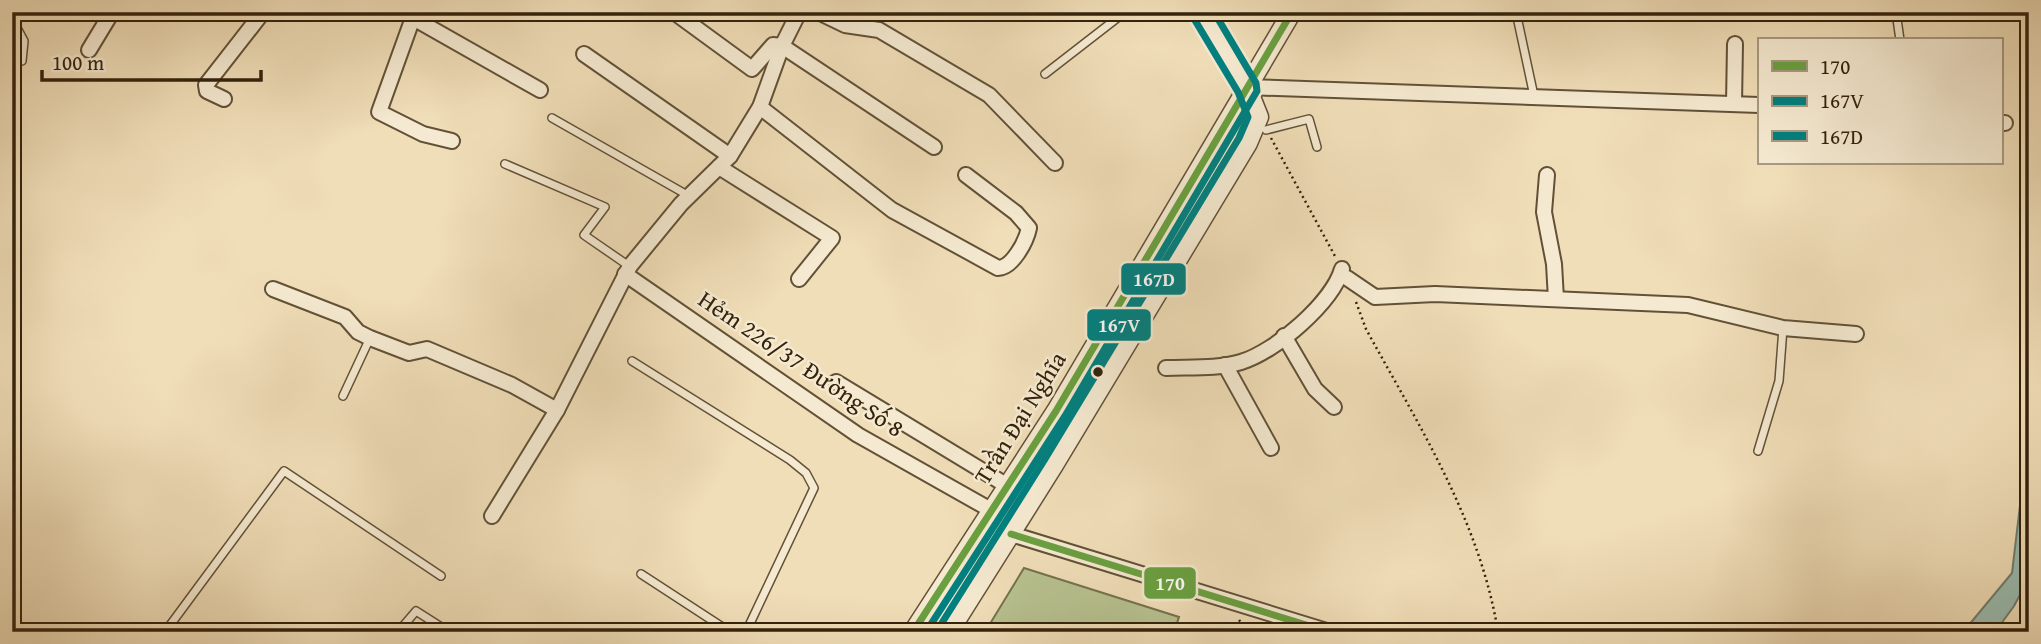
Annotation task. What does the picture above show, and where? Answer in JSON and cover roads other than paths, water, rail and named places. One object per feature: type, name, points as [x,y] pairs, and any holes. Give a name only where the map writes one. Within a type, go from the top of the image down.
[{"type":"street","points":[[89,50],[112,12]]},
{"type":"street","points":[[223,99],[207,91],[206,85],[263,12]]},
{"type":"street","points":[[674,12],[752,69],[773,45],[782,46],[934,147]]},
{"type":"street","points":[[492,516],[557,410],[627,270],[689,197],[730,156],[760,107],[782,46],[799,12]]},
{"type":"street","points":[[818,12],[845,25],[879,30],[989,95],[1055,163]]},
{"type":"street","points":[[949,632],[1262,123],[1247,87],[1202,12]]},
{"type":"street","name":"Trần Đại Nghĩa","points":[[914,632],[1044,429],[1292,12]]},
{"type":"street","points":[[453,142],[413,130],[379,111],[414,15],[540,90]]},
{"type":"street","points":[[1734,104],[1735,44]]},
{"type":"street","points":[[584,54],[730,156]]},
{"type":"street","points":[[1247,87],[1758,105]]},
{"type":"street","points":[[760,107],[892,210],[998,268],[1003,268],[1010,264],[1029,228],[1016,213],[966,175]]},
{"type":"street","points":[[719,167],[832,238],[799,279]]},
{"type":"street","points":[[1547,175],[1544,212],[1554,264],[1556,299]]},
{"type":"street","name":"Hẻm 226/37 Đường Số 8","points":[[627,270],[858,435],[991,510]]},
{"type":"street","points":[[1166,368],[1225,365],[1244,361],[1298,327],[1345,274],[1375,297],[1434,294],[1688,305],[1783,328],[1856,334]]},
{"type":"street","points":[[273,289],[345,317],[358,332],[370,338],[409,353],[427,349],[512,386],[557,410]]},
{"type":"street","points":[[1284,336],[1315,389],[1334,407]]},
{"type":"street","points":[[1225,365],[1271,448]]},
{"type":"street","points":[[836,382],[1006,485]]},
{"type":"street","points":[[1044,429],[1066,444]]},
{"type":"street","points":[[1011,534],[1330,632]]},
{"type":"lane","points":[[1045,74],[1125,12]]},
{"type":"lane","points":[[1516,12],[1534,96]]},
{"type":"lane","points":[[1896,12],[1900,38]]},
{"type":"lane","points":[[12,19],[24,41],[22,61]]},
{"type":"lane","points":[[552,118],[689,197]]},
{"type":"lane","points":[[1262,123],[1309,118],[1317,147]]},
{"type":"lane","points":[[505,164],[605,207],[584,236],[627,270]]},
{"type":"lane","points":[[1758,451],[1779,381],[1783,328]]},
{"type":"lane","points":[[343,396],[370,338]]},
{"type":"lane","points":[[632,361],[790,460],[806,473],[814,488],[746,632]]},
{"type":"lane","points":[[165,632],[284,471],[441,576]]},
{"type":"lane","points":[[641,574],[730,632]]},
{"type":"lane","points":[[398,632],[412,614],[419,611],[449,632]]},
{"type":"water","points":[[2029,451],[2029,578],[2014,606],[1995,632],[1963,632],[2012,573],[2025,463]]}]
